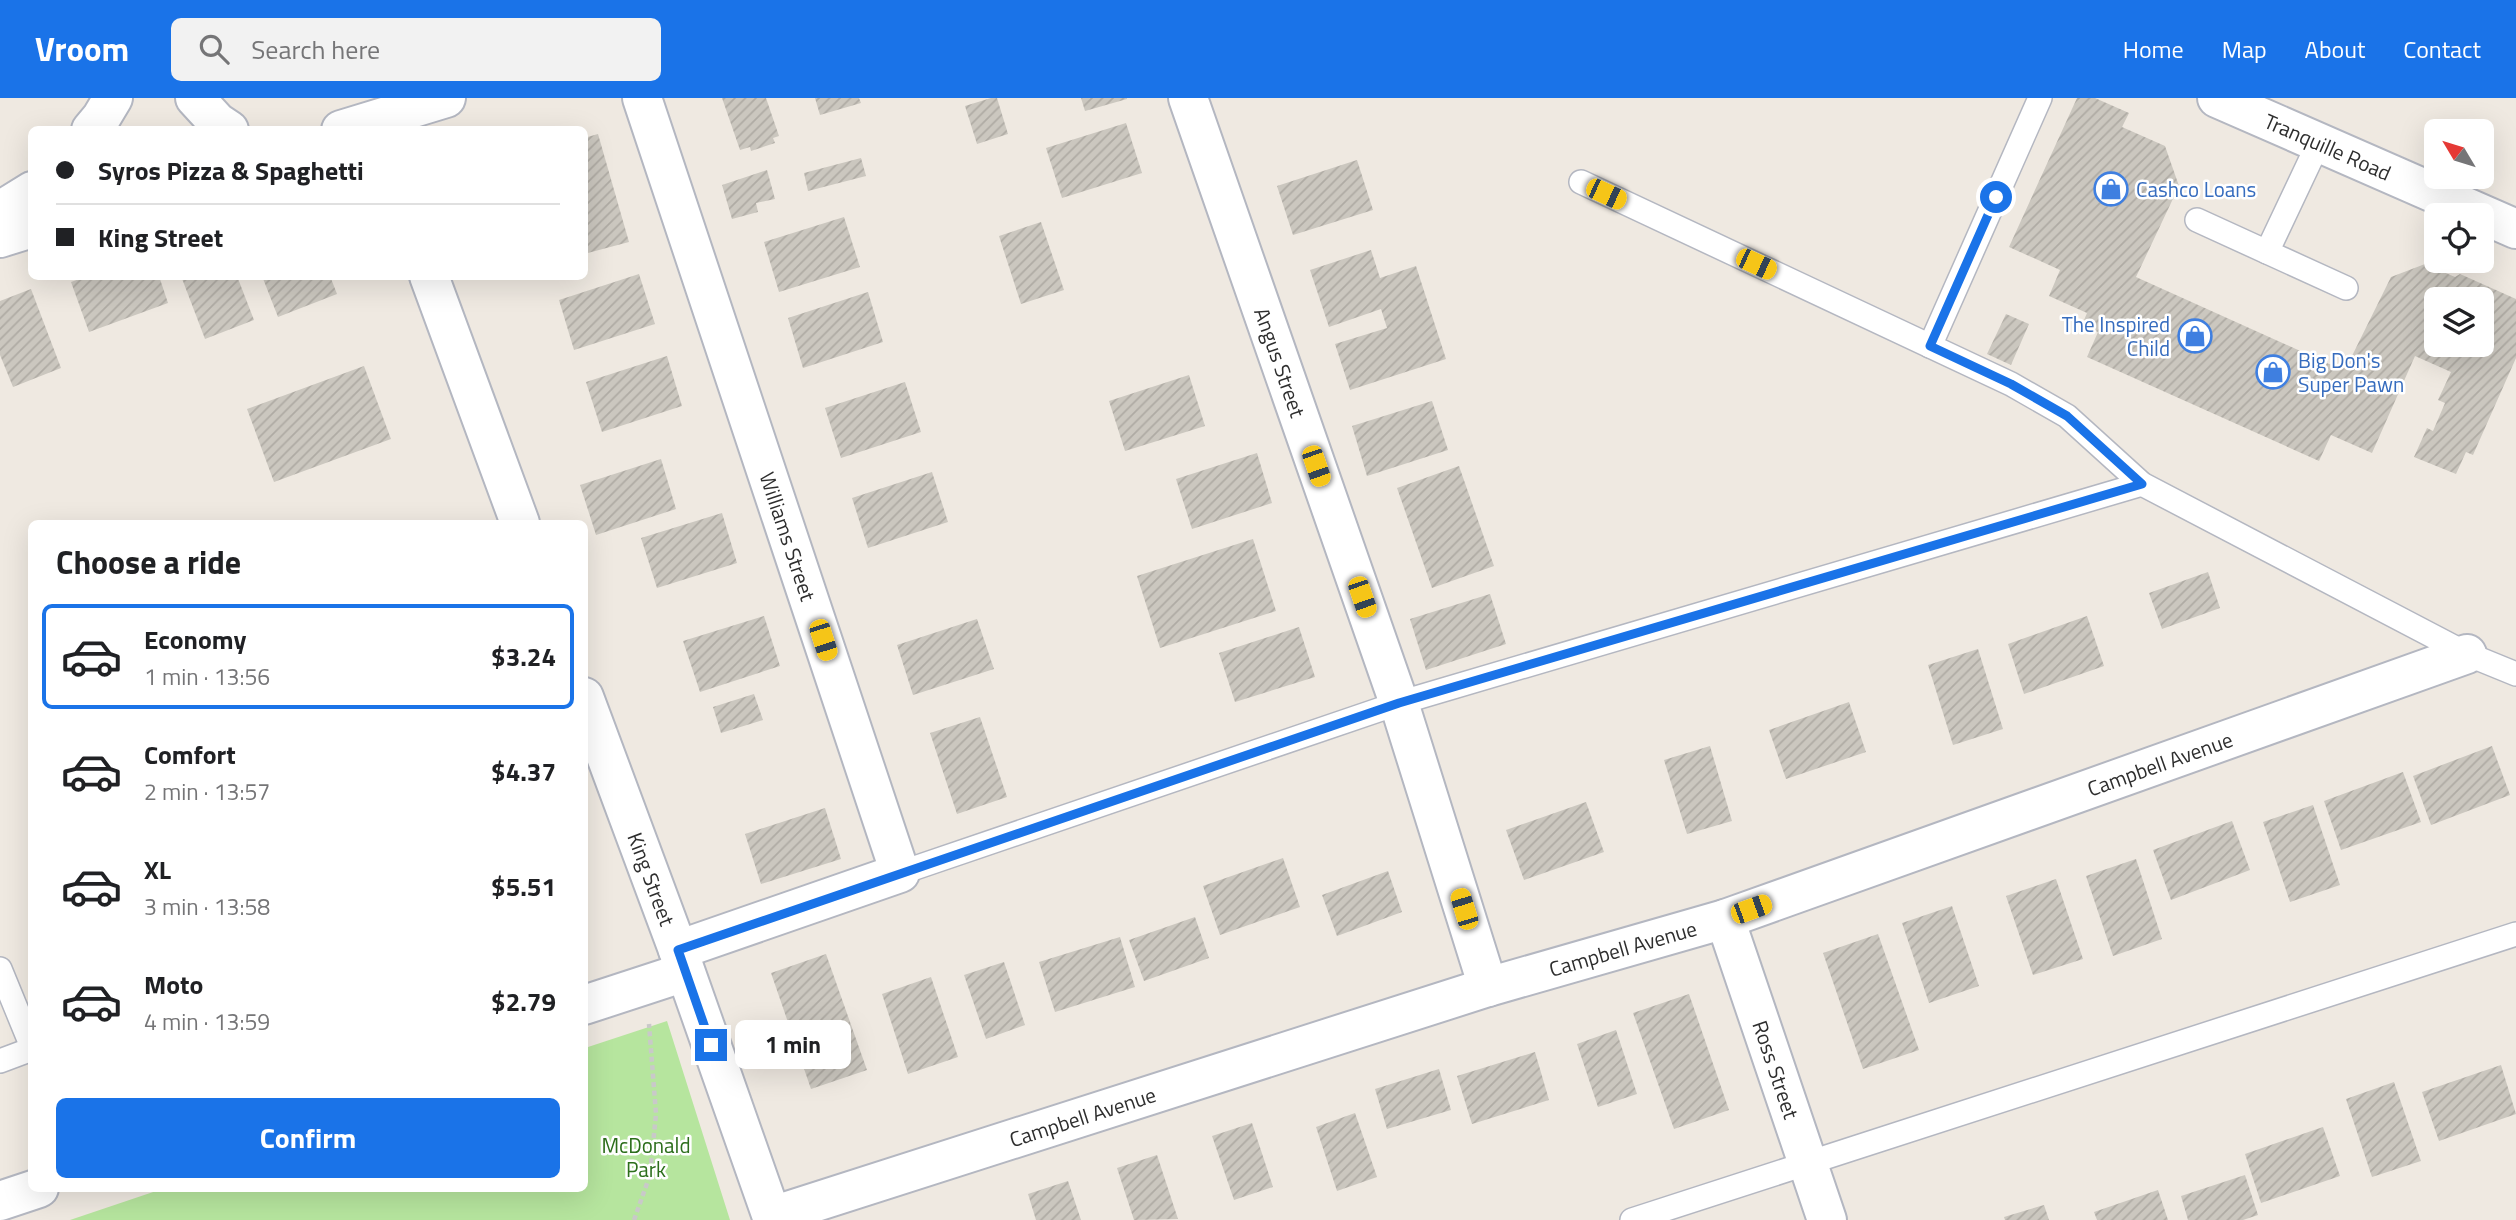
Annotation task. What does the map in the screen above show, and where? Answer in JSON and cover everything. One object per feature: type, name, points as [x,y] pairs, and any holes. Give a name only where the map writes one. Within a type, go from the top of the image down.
[{"type":"street","points":[[94,126],[113,98]]},
{"type":"street","points":[[195,98],[223,126]]},
{"type":"street","points":[[365,126],[446,98]]},
{"type":"street","name":"Williams Street","points":[[642,98],[900,873]]},
{"type":"street","name":"Angus Street","points":[[1188,98],[1399,703],[1488,987]]},
{"type":"street","name":"Tranquille Road","points":[[2217,98],[2260,107],[2319,142],[2516,229]]},
{"type":"street","points":[[0,211],[28,194]]},
{"type":"street","points":[[0,238],[28,229]]},
{"type":"street","points":[[430,280],[519,520]]},
{"type":"street","name":"Campbell Avenue","points":[[772,1218],[1488,987],[1725,919],[2467,653]]},
{"type":"street","name":"King Street","points":[[588,708],[772,1218]]},
{"type":"street","points":[[588,1004],[646,985],[681,961],[900,873]]},
{"type":"street","name":"Ross Street","points":[[1725,919],[1827,1220]]},
{"type":"street","points":[[0,1201],[28,1192]]},
{"type":"lane","points":[[1930,346],[2040,98]]},
{"type":"lane","points":[[2267,252],[2319,142]]},
{"type":"lane","points":[[1581,182],[2011,384],[2067,416],[2142,484],[2467,653],[2516,674]]},
{"type":"lane","points":[[2197,220],[2346,288]]},
{"type":"lane","points":[[900,873],[1399,703],[2142,484]]},
{"type":"lane","points":[[1632,1220],[2516,934]]},
{"type":"lane","points":[[0,969],[28,1038]]},
{"type":"lane","points":[[0,1061],[28,1050]]},
{"type":"path","points":[[634,1220],[650,1175],[656,1114],[646,985]]},
{"type":"green space","name":"McDonald Park","points":[[667,1021],[730,1220],[70,1220],[153,1192],[588,1192],[588,1047]]},
{"type":"building","points":[[722,98],[766,98],[779,136],[773,138],[775,143],[751,151],[750,147],[740,150]]},
{"type":"building","points":[[815,98],[859,98],[861,103],[820,115]]},
{"type":"building","points":[[997,98],[1008,134],[977,144],[965,106]]},
{"type":"building","points":[[1081,98],[1127,98],[1127,99],[1085,111]]},
{"type":"building","points":[[2077,98],[2095,98],[2129,113],[2122,127],[2165,146],[2179,186],[2136,277],[2329,364],[2347,366],[2391,277],[2424,264],[2424,273],[2446,273],[2455,277],[2460,274],[2489,287],[2424,287],[2424,357],[2494,357],[2494,289],[2516,299],[2516,358],[2473,455],[2466,452],[2456,474],[2414,457],[2427,428],[2433,431],[2445,403],[2438,400],[2451,372],[2415,356],[2372,453],[2331,435],[2319,461],[2087,357],[2098,332],[2082,325],[2087,313],[2049,296],[2060,270],[2009,247]]},
{"type":"building","points":[[1126,123],[1142,173],[1062,198],[1046,148]]},
{"type":"building","points":[[598,134],[629,242],[588,253],[588,137]]},
{"type":"building","points":[[861,158],[866,176],[808,191],[804,173]]},
{"type":"building","points":[[1357,160],[1373,210],[1293,235],[1277,186]]},
{"type":"building","points":[[767,170],[775,199],[756,203],[758,212],[732,219],[722,185]]},
{"type":"building","points":[[844,217],[860,267],[779,292],[764,242]]},
{"type":"building","points":[[1041,222],[1064,290],[1021,304],[999,236]]},
{"type":"building","points":[[1371,250],[1380,278],[1416,266],[1446,359],[1350,390],[1335,344],[1387,328],[1381,309],[1329,327],[1310,270]]},
{"type":"building","points":[[639,274],[655,324],[574,350],[559,300]]},
{"type":"building","points":[[160,280],[168,303],[89,332],[71,282]]},
{"type":"building","points":[[183,280],[239,280],[254,320],[205,339]]},
{"type":"building","points":[[264,280],[332,280],[337,294],[278,317]]},
{"type":"building","points":[[31,289],[61,368],[13,387],[0,355],[0,301]]},
{"type":"building","points":[[868,292],[883,342],[803,368],[788,318]]},
{"type":"building","points":[[2006,314],[2029,324],[2011,365],[1987,354]]},
{"type":"building","points":[[667,356],[682,406],[602,432],[586,382]]},
{"type":"building","points":[[364,366],[391,439],[274,482],[247,409]]},
{"type":"building","points":[[1189,375],[1205,426],[1125,451],[1109,401]]},
{"type":"building","points":[[905,382],[921,432],[841,458],[825,408]]},
{"type":"building","points":[[1432,401],[1448,450],[1367,476],[1352,426]]},
{"type":"building","points":[[1257,453],[1272,503],[1192,529],[1176,479]]},
{"type":"building","points":[[661,459],[676,509],[596,535],[580,485]]},
{"type":"building","points":[[1459,466],[1494,566],[1432,588],[1397,488]]},
{"type":"building","points":[[932,472],[948,522],[868,548],[852,498]]},
{"type":"building","points":[[722,513],[737,563],[657,588],[641,538]]},
{"type":"building","points":[[1253,539],[1276,611],[1160,648],[1137,576]]},
{"type":"building","points":[[2208,572],[2220,608],[2162,629],[2149,593]]},
{"type":"building","points":[[1490,594],[1506,644],[1426,670],[1410,619]]},
{"type":"building","points":[[764,616],[780,666],[700,692],[683,641]]},
{"type":"building","points":[[2087,616],[2104,666],[2024,694],[2008,644]]},
{"type":"building","points":[[977,619],[994,669],[913,695],[897,645]]},
{"type":"building","points":[[1299,627],[1315,677],[1235,702],[1219,653]]},
{"type":"building","points":[[1978,649],[2003,729],[1953,745],[1928,665]]},
{"type":"building","points":[[754,694],[763,720],[721,733],[713,707]]},
{"type":"building","points":[[1849,702],[1866,752],[1786,779],[1769,730]]},
{"type":"building","points":[[980,717],[1007,797],[957,814],[930,733]]},
{"type":"building","points":[[1710,746],[1732,821],[1687,834],[1664,760]]},
{"type":"building","points":[[2492,746],[2510,795],[2431,825],[2413,776]]},
{"type":"building","points":[[2403,772],[2421,822],[2341,850],[2324,801]]},
{"type":"building","points":[[1586,802],[1604,852],[1524,880],[1506,830]]},
{"type":"building","points":[[2313,805],[2340,885],[2290,902],[2263,822]]},
{"type":"building","points":[[825,808],[841,859],[761,884],[745,834]]},
{"type":"building","points":[[2232,821],[2250,870],[2171,900],[2153,850]]},
{"type":"building","points":[[1283,858],[1300,907],[1220,935],[1203,886]]},
{"type":"building","points":[[2136,859],[2162,939],[2113,956],[2086,876]]},
{"type":"building","points":[[1388,871],[1402,912],[1337,936],[1322,895]]},
{"type":"building","points":[[2056,879],[2083,959],[2033,975],[2006,896]]},
{"type":"building","points":[[1952,906],[1979,986],[1929,1003],[1902,923]]},
{"type":"building","points":[[1195,917],[1209,958],[1144,981],[1129,940]]},
{"type":"building","points":[[1878,934],[1919,1050],[1863,1069],[1823,953]]},
{"type":"building","points":[[1120,937],[1135,987],[1055,1012],[1039,962]]},
{"type":"building","points":[[826,954],[867,1070],[811,1089],[771,973]]},
{"type":"building","points":[[1004,962],[1025,1025],[986,1039],[964,975]]},
{"type":"building","points":[[931,977],[958,1057],[908,1074],[882,994]]},
{"type":"building","points":[[1689,994],[1729,1110],[1674,1129],[1633,1013]]},
{"type":"building","points":[[1616,1030],[1637,1094],[1598,1107],[1577,1044]]},
{"type":"building","points":[[1535,1052],[1549,1100],[1472,1124],[1457,1076]]},
{"type":"building","points":[[2501,1065],[2516,1114],[2439,1141],[2422,1092]]},
{"type":"building","points":[[1439,1069],[1451,1110],[1387,1129],[1375,1089]]},
{"type":"building","points":[[2394,1082],[2421,1161],[2372,1177],[2346,1099]]},
{"type":"building","points":[[1355,1113],[1377,1177],[1337,1191],[1316,1127]]},
{"type":"building","points":[[1252,1123],[1273,1187],[1234,1200],[1212,1136]]},
{"type":"building","points":[[2323,1127],[2340,1176],[2261,1203],[2245,1154]]},
{"type":"building","points":[[1157,1155],[1178,1219],[1134,1220],[1117,1168]]},
{"type":"building","points":[[2245,1175],[2258,1215],[2243,1220],[2188,1220],[2181,1196]]},
{"type":"building","points":[[1068,1181],[1081,1220],[1036,1220],[1028,1194]]},
{"type":"building","points":[[2158,1190],[2168,1220],[2097,1220],[2094,1212]]},
{"type":"building","points":[[2044,1205],[2049,1220],[2005,1220],[2004,1217]]},
{"type":"place","name":"Cashco Loans","points":[[2111,189]]},
{"type":"place","name":"The Inspired Child","points":[[2195,336]]},
{"type":"place","name":"Big Don's Super Pawn","points":[[2273,372]]},
{"type":"route","points":[[711,1045],[678,950],[1399,703],[2142,484],[2067,416],[2011,384],[1930,346],[1996,197]]}]
